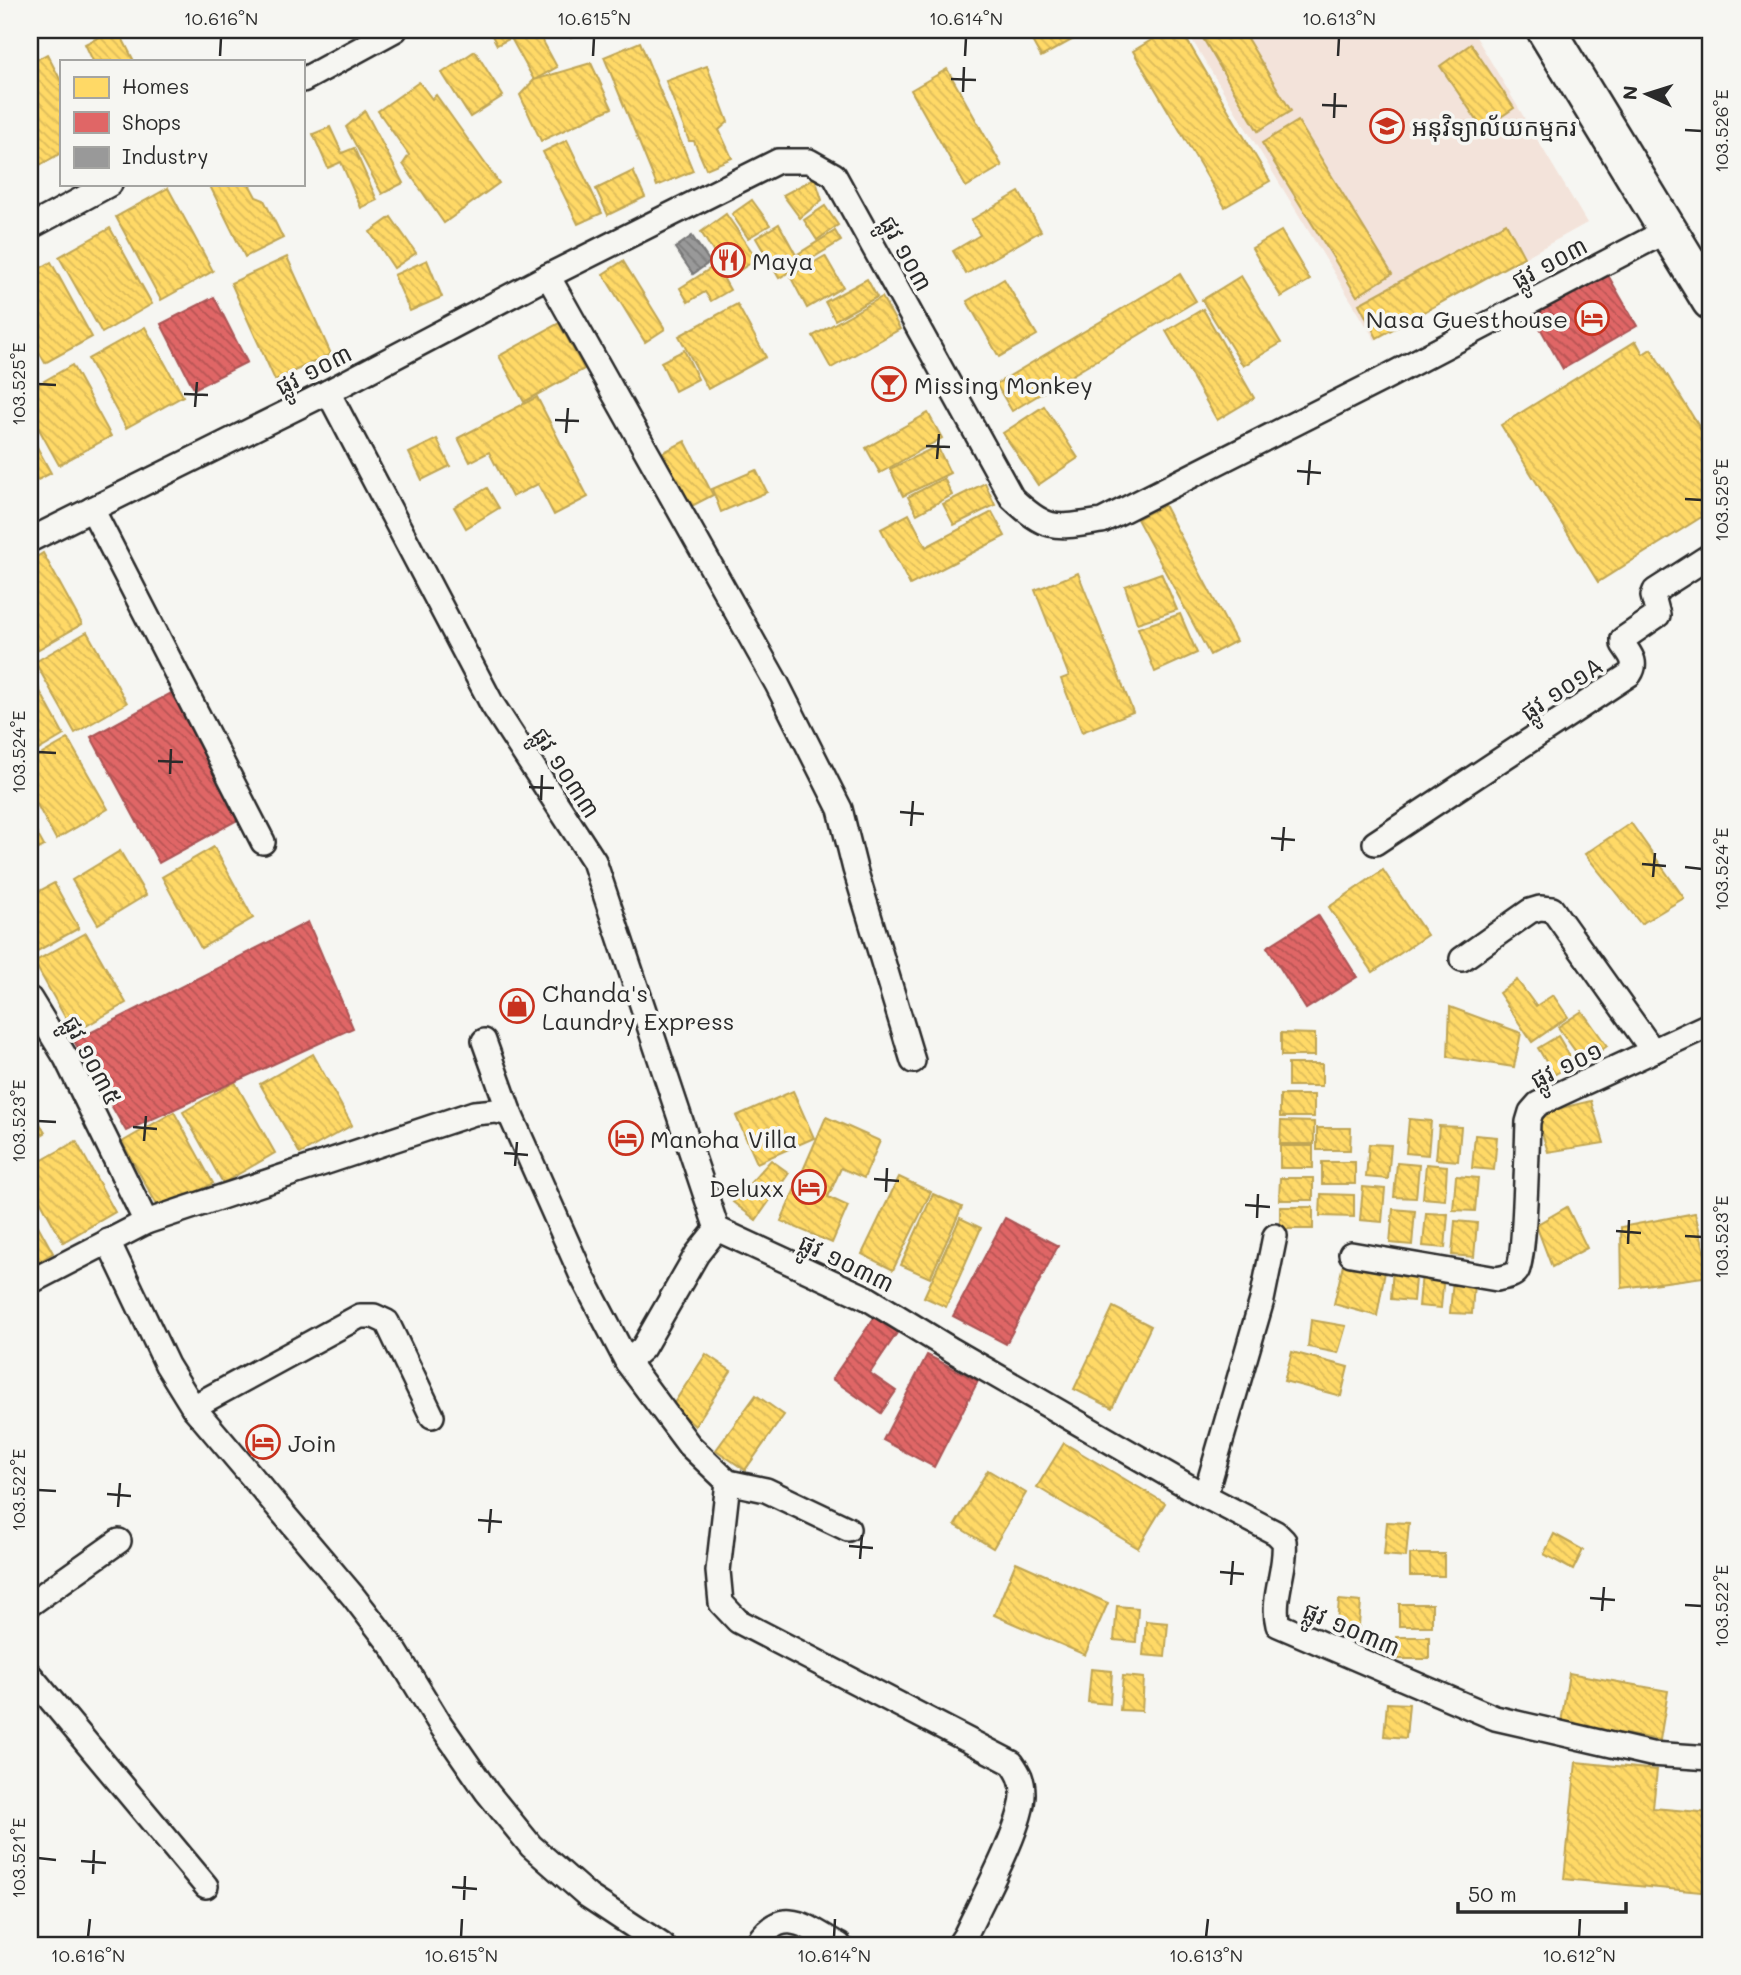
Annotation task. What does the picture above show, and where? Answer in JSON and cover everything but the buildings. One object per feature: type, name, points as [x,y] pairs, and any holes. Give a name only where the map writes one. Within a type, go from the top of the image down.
[{"type":"main road","points":[[1546,30],[1711,301]]},
{"type":"street","points":[[304,79],[395,30]]},
{"type":"street","name":"ផ្លូវ ១០៣","points":[[30,540],[328,392],[548,276],[778,160],[809,161],[834,175],[1012,498],[1033,518],[1058,527],[1101,521],[1381,380],[1668,230]]},
{"type":"street","points":[[30,227],[106,186]]},
{"type":"street","points":[[548,276],[777,684],[840,809],[855,869],[913,1061]]},
{"type":"street","name":"ផ្លូវ ១០៣៣","points":[[328,392],[492,704],[594,861],[717,1229],[867,1298],[951,1350],[1205,1496],[1276,1533],[1284,1541],[1285,1553],[1275,1614],[1278,1625],[1495,1718],[1651,1754],[1711,1758]]},
{"type":"street","points":[[92,509],[263,842]]},
{"type":"street","name":"ផ្លូវ ១០១A","points":[[1375,844],[1630,674],[1634,661],[1623,644],[1623,639],[1658,615],[1653,596],[1655,591],[1711,555]]},
{"type":"street","points":[[1462,959],[1530,911],[1552,909],[1653,1051]]},
{"type":"street","name":"ផ្លូវ ១០៣៥","points":[[30,999],[65,1058],[146,1222]]},
{"type":"street","name":"ផ្លូវ ១០១","points":[[1351,1254],[1497,1279],[1512,1276],[1519,1269],[1522,1248],[1528,1122],[1531,1112],[1538,1104],[1711,1024]]},
{"type":"street","points":[[484,1041],[510,1114],[582,1276],[627,1362],[689,1445],[728,1482],[766,1490],[848,1529]]},
{"type":"street","points":[[30,1282],[146,1222],[474,1113],[496,1111],[510,1114]]},
{"type":"street","points":[[627,1362],[643,1348],[697,1254],[717,1229]]},
{"type":"street","points":[[1205,1496],[1262,1300],[1275,1236]]},
{"type":"street","points":[[108,1241],[167,1365],[193,1407],[394,1649],[487,1792],[531,1846],[588,1896],[662,1945]]},
{"type":"street","points":[[193,1407],[360,1316],[374,1316],[387,1322],[432,1416]]},
{"type":"street","points":[[728,1482],[718,1571],[721,1603],[738,1621],[1012,1763],[1021,1775],[1024,1795],[1017,1824],[965,1936],[958,1945]]},
{"type":"street","points":[[30,1604],[119,1541]]},
{"type":"street","points":[[30,1675],[206,1886]]},
{"type":"street","points":[[756,1945],[776,1922],[795,1921],[839,1945]]},
{"type":"shaded area","name":"អនុវិទ្យាល័យកម្មករ","points":[[1186,30],[1472,30],[1587,223],[1375,340]]},
{"type":"place","name":"អនុវិទ្យាល័យកម្មករ","points":[[1387,126]]},
{"type":"place","name":"Maya","points":[[728,260]]},
{"type":"place","name":"Nasa Guesthouse","points":[[1592,318]]},
{"type":"place","name":"Missing Monkey","points":[[889,384]]},
{"type":"place","name":"Chanda's Laundry Express","points":[[517,1006]]},
{"type":"place","name":"Manoha Villa","points":[[626,1138]]},
{"type":"place","name":"Deluxx","points":[[809,1187]]},
{"type":"place","name":"Join","points":[[263,1442]]}]
